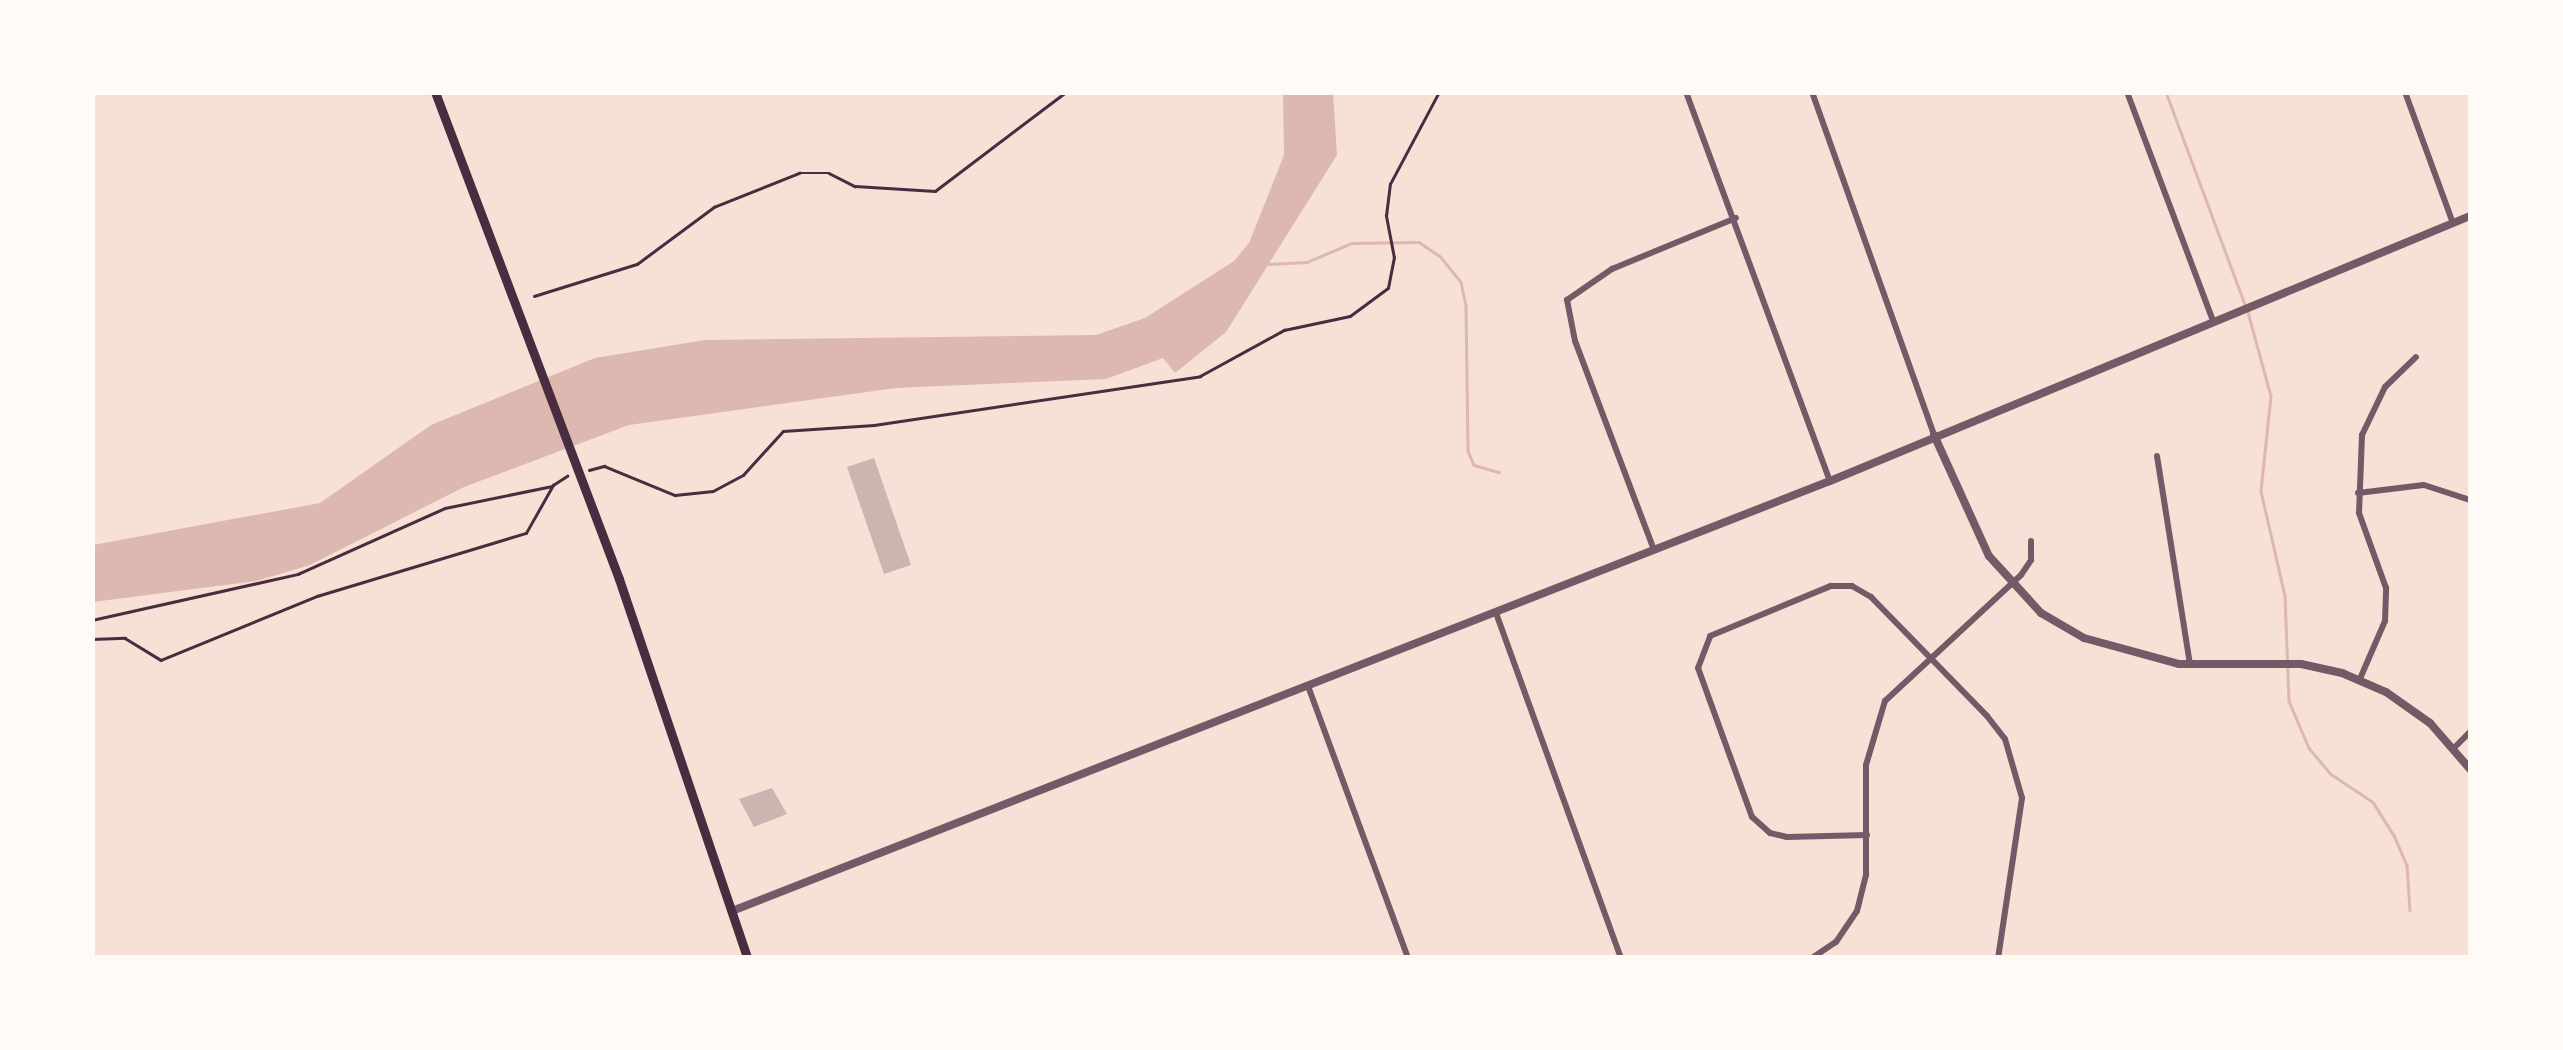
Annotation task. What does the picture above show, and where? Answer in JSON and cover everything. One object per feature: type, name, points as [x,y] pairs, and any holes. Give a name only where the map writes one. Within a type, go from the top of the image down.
[{"type":"main road","points":[[435,92],[587,496],[747,958]]},
{"type":"street","points":[[1686,92],[1736,218],[1830,481]]},
{"type":"street","points":[[1812,92],[1934,435],[1972,526],[2012,585],[2041,613],[2084,638],[2190,664],[2298,664],[2359,680],[2386,692],[2454,748],[2470,769]]},
{"type":"street","points":[[2126,92],[2213,321]]},
{"type":"street","points":[[2405,92],[2452,223]]},
{"type":"street","points":[[732,911],[1830,481],[2470,216]]},
{"type":"street","points":[[1654,550],[1575,341],[1567,300],[1612,268],[1736,218]]},
{"type":"street","points":[[2359,680],[2385,621],[2386,588],[2359,512],[2362,436],[2385,386],[2416,356]]},
{"type":"street","points":[[2156,456],[2190,664]]},
{"type":"street","points":[[2358,493],[2424,485],[2470,500]]},
{"type":"street","points":[[1812,958],[1836,942],[1857,911],[1867,835],[1870,734],[1884,701],[2012,585],[2031,560],[2031,541]]},
{"type":"street","points":[[1867,835],[1787,838],[1770,834],[1752,817],[1698,668],[1699,653],[1710,636],[1831,586],[1852,586],[1987,716],[2017,768],[2022,798],[1998,958]]},
{"type":"street","points":[[1496,613],[1621,958]]},
{"type":"street","points":[[1308,686],[1408,958]]},
{"type":"street","points":[[2454,748],[2470,732]]},
{"type":"path","points":[[534,296],[637,264],[714,207],[799,173],[828,173],[855,186],[935,191],[986,148],[1035,122],[1066,92]]},
{"type":"path","points":[[604,466],[675,495],[714,491],[743,475],[783,431],[874,425],[1200,376],[1220,370],[1284,330],[1350,316],[1388,288],[1394,258],[1386,216],[1390,184],[1439,92]]},
{"type":"path","points":[[92,640],[125,638],[160,660],[316,596],[526,533],[560,478]]},
{"type":"path","points":[[92,620],[298,574],[445,508],[553,486]]},
{"type":"shaded area","points":[[1283,93],[1333,93],[1337,155],[1226,332],[1175,373],[1163,358],[1106,379],[896,388],[629,425],[464,487],[310,565],[256,581],[93,602],[93,545],[320,503],[431,425],[595,358],[705,340],[1096,335],[1145,318],[1234,261],[1249,243],[1284,155]]},
{"type":"building","points":[[874,458],[911,565],[884,574],[847,467]]},
{"type":"building","points":[[772,788],[787,814],[754,827],[739,799]]},
{"type":"waterway","points":[[2166,92],[2245,304]]},
{"type":"waterway","points":[[1268,264],[1307,262],[1352,243],[1419,242],[1440,256],[1461,282],[1466,306],[1468,451],[1474,465],[1499,472]]},
{"type":"waterway","points":[[2248,312],[2271,396],[2261,491],[2285,596],[2289,701],[2309,748],[2331,774],[2373,802],[2394,835],[2407,865],[2410,910]]}]
